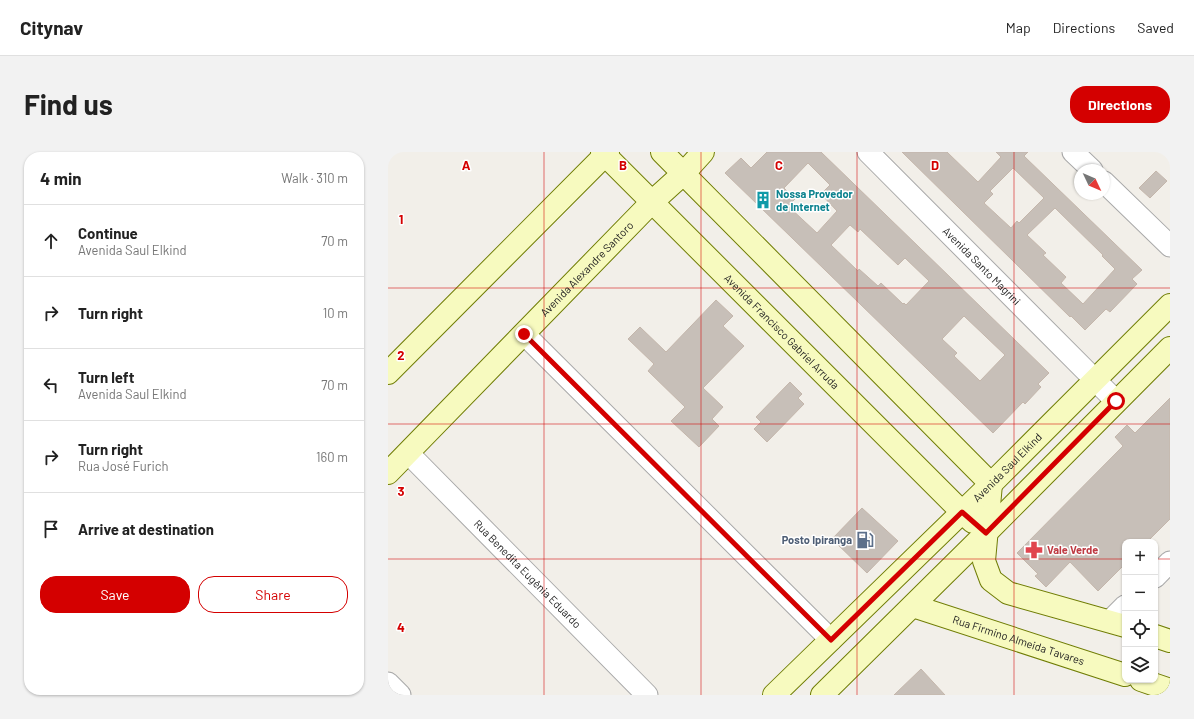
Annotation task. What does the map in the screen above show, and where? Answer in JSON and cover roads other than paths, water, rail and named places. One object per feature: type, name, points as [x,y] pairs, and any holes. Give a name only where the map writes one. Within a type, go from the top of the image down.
[{"type":"main road","points":[[662,152],[991,484],[984,561],[991,580],[1008,593],[1117,624]]},
{"type":"main road","name":"Avenida Alexandre Santoro","points":[[388,473],[652,202],[684,173],[703,152]]},
{"type":"main road","points":[[388,373],[605,153]]},
{"type":"main road","name":"Avenida Francisco Gabriel Arruda","points":[[605,153],[652,202],[962,512],[986,533]]},
{"type":"main road","name":"Avenida Saul Elkind","points":[[774,695],[991,484],[1170,305]]},
{"type":"main road","points":[[822,695],[913,606],[1170,348]]},
{"type":"main road","name":"Rua Firmino Almeida Tavares","points":[[913,606],[1122,674]]},
{"type":"main road","points":[[1158,637],[1170,640]]},
{"type":"main road","points":[[1150,683],[1170,690]]},
{"type":"street","name":"Avenida Santo Magrini","points":[[868,152],[1116,401]]},
{"type":"street","points":[[1074,152],[1086,164]]},
{"type":"street","points":[[1110,188],[1170,246]]},
{"type":"street","points":[[524,334],[831,640]]},
{"type":"street","name":"Rua Benedita Eugênia Eduardo","points":[[408,453],[647,695]]},
{"type":"street","points":[[1157,575],[1170,562]]},
{"type":"street","points":[[1117,624],[1123,611]]},
{"type":"street","points":[[388,683],[400,695]]},
{"type":"place","name":"Nossa Provedor de Internet","points":[[763,200]]},
{"type":"place","name":"Posto Ipiranga","points":[[865,540]]},
{"type":"place","name":"Vale Verde","points":[[1034,550]]}]
